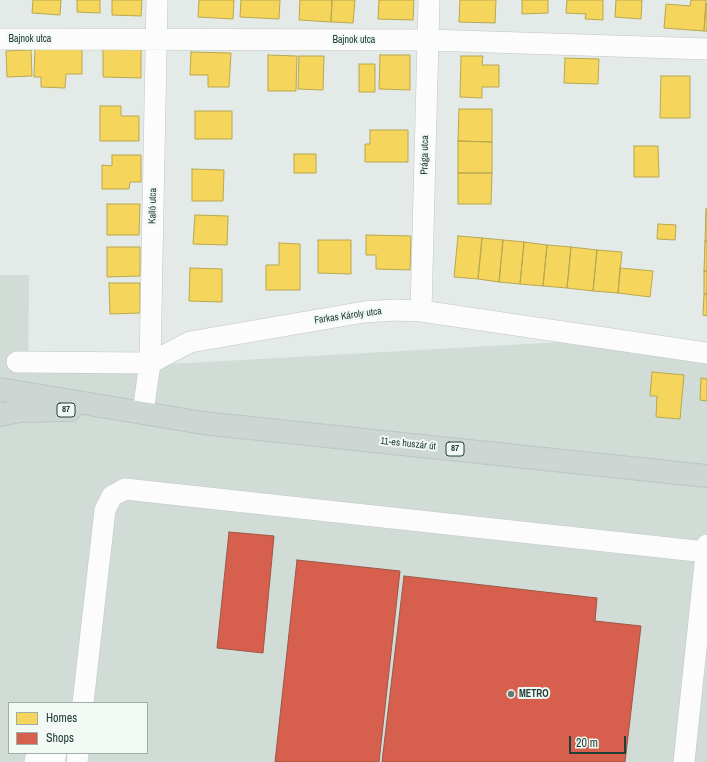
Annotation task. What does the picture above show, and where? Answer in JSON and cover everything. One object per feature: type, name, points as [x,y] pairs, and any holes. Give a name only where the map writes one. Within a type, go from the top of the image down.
[{"type":"main road","name":"87","points":[[0,389],[138,411]]},
{"type":"main road","name":"87","points":[[0,415],[19,411],[138,411]]},
{"type":"main road","name":"11-es huszár út","points":[[138,411],[204,423],[707,476]]},
{"type":"street","name":"Kalló utca","points":[[138,411],[150,362],[155,40],[157,0]]},
{"type":"street","name":"Prága utca","points":[[421,311],[429,0]]},
{"type":"street","name":"Bajnok utca","points":[[0,38],[155,40],[428,40],[707,49]]},
{"type":"street","name":"Farkas Károly utca","points":[[17,362],[150,362],[190,342],[364,312],[394,310],[421,311],[707,353]]},
{"type":"street","points":[[81,700],[105,510],[112,496],[125,489],[707,549],[684,762]]},
{"type":"shaded area","points":[[0,275],[29,275],[28,372],[562,342],[707,362],[707,762],[0,762]]},
{"type":"building: Homes","points":[[33,0],[61,0],[60,15],[32,13]]},
{"type":"building: Homes","points":[[77,0],[100,0],[100,13],[77,12]]},
{"type":"building: Homes","points":[[112,0],[142,0],[141,16],[112,15]]},
{"type":"building: Homes","points":[[199,0],[234,0],[233,19],[198,17]]},
{"type":"building: Homes","points":[[241,0],[280,0],[279,19],[240,17]]},
{"type":"building: Homes","points":[[300,0],[332,0],[331,22],[299,20]]},
{"type":"building: Homes","points":[[332,0],[355,0],[353,23],[331,22]]},
{"type":"building: Homes","points":[[379,0],[414,0],[413,20],[378,19]]},
{"type":"building: Homes","points":[[460,0],[496,0],[495,23],[459,22]]},
{"type":"building: Homes","points":[[522,0],[548,0],[548,13],[522,14]]},
{"type":"building: Homes","points":[[567,0],[603,0],[603,20],[585,19],[586,14],[566,13]]},
{"type":"building: Homes","points":[[616,0],[642,0],[641,19],[615,17]]},
{"type":"building: Homes","points":[[691,0],[706,0],[704,31],[664,28],[666,4],[690,6]]},
{"type":"building: Homes","points":[[706,4],[707,31],[704,31]]},
{"type":"building: Homes","points":[[103,47],[141,47],[141,78],[103,77]]},
{"type":"building: Homes","points":[[35,48],[82,49],[82,74],[66,74],[65,88],[41,87],[41,77],[34,77]]},
{"type":"building: Homes","points":[[31,50],[32,76],[7,77],[6,51]]},
{"type":"building: Homes","points":[[191,52],[231,53],[229,87],[208,87],[208,75],[190,75]]},
{"type":"building: Homes","points":[[268,55],[297,56],[296,91],[268,91]]},
{"type":"building: Homes","points":[[380,55],[410,55],[410,90],[379,89]]},
{"type":"building: Homes","points":[[299,56],[324,56],[323,90],[298,89]]},
{"type":"building: Homes","points":[[461,56],[483,56],[482,65],[499,65],[499,87],[482,87],[482,98],[460,97]]},
{"type":"building: Homes","points":[[565,58],[599,59],[598,84],[564,83]]},
{"type":"building: Homes","points":[[359,64],[375,64],[375,92],[359,92]]},
{"type":"building: Homes","points":[[661,76],[690,76],[690,118],[660,118]]},
{"type":"building: Homes","points":[[100,106],[121,106],[121,116],[139,116],[139,141],[100,141]]},
{"type":"building: Homes","points":[[459,109],[492,109],[492,142],[458,141]]},
{"type":"building: Homes","points":[[195,111],[232,111],[232,139],[195,139]]},
{"type":"building: Homes","points":[[370,130],[408,130],[408,162],[365,162],[365,144],[370,144]]},
{"type":"building: Homes","points":[[458,141],[492,142],[492,173],[458,173]]},
{"type":"building: Homes","points":[[634,146],[658,146],[659,177],[634,177]]},
{"type":"building: Homes","points":[[294,154],[316,154],[316,173],[294,173]]},
{"type":"building: Homes","points":[[112,155],[141,155],[141,182],[130,182],[129,189],[102,189],[102,165],[112,166]]},
{"type":"building: Homes","points":[[192,169],[224,170],[223,201],[192,201]]},
{"type":"building: Homes","points":[[458,173],[492,173],[491,204],[458,204]]},
{"type":"building: Homes","points":[[107,204],[140,204],[139,235],[107,235]]},
{"type":"building: Homes","points":[[706,209],[707,241],[705,241]]},
{"type":"building: Homes","points":[[195,215],[228,216],[227,245],[193,244]]},
{"type":"building: Homes","points":[[658,224],[676,225],[675,240],[657,239]]},
{"type":"building: Homes","points":[[366,235],[411,236],[410,270],[376,269],[376,255],[366,255]]},
{"type":"building: Homes","points":[[458,236],[482,238],[478,279],[454,277]]},
{"type":"building: Homes","points":[[482,238],[503,240],[499,282],[478,279]]},
{"type":"building: Homes","points":[[318,240],[351,240],[351,274],[318,273]]},
{"type":"building: Homes","points":[[503,240],[524,242],[520,284],[499,282]]},
{"type":"building: Homes","points":[[705,241],[707,241],[707,271],[704,271]]},
{"type":"building: Homes","points":[[524,242],[547,245],[543,286],[520,284]]},
{"type":"building: Homes","points":[[279,243],[300,244],[300,290],[266,290],[266,265],[279,265]]},
{"type":"building: Homes","points":[[547,245],[571,247],[567,288],[543,286]]},
{"type":"building: Homes","points":[[107,247],[140,247],[140,276],[107,277]]},
{"type":"building: Homes","points":[[571,247],[597,250],[593,291],[567,288]]},
{"type":"building: Homes","points":[[597,250],[622,252],[618,293],[593,291]]},
{"type":"building: Homes","points":[[190,268],[222,269],[222,302],[189,301]]},
{"type":"building: Homes","points":[[620,268],[653,271],[650,297],[618,293]]},
{"type":"building: Homes","points":[[704,271],[707,271],[707,294],[704,294]]},
{"type":"building: Homes","points":[[109,283],[140,283],[140,313],[110,314]]},
{"type":"building: Homes","points":[[704,294],[707,294],[707,316],[703,315]]},
{"type":"building: Homes","points":[[652,372],[684,375],[680,419],[656,417],[657,396],[650,396]]},
{"type":"building: Homes","points":[[701,378],[707,379],[707,401],[700,400]]},
{"type":"building: Shops","points":[[229,532],[274,536],[263,653],[217,648]]},
{"type":"building: Shops","points":[[297,560],[400,571],[379,762],[275,762]]},
{"type":"building: Shops","name":"METRO","points":[[404,576],[597,598],[595,621],[641,626],[625,762],[382,762]]},
{"type":"place","name":"METRO","points":[[511,694]]}]
